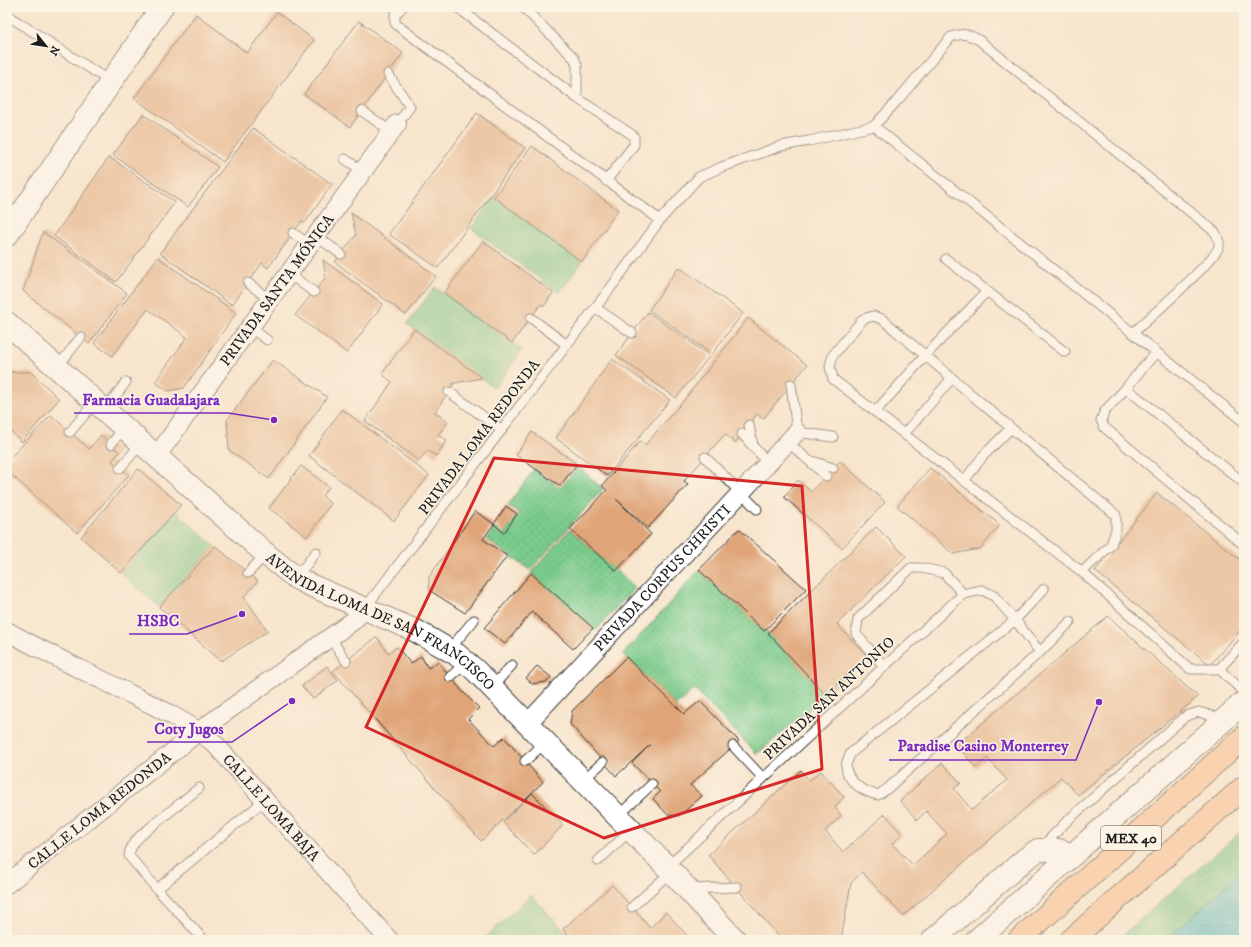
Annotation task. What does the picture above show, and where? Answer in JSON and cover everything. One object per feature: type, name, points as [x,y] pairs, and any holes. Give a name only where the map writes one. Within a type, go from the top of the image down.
[{"type":"highway","name":"MEX 40","points":[[1019,940],[1244,737]]},
{"type":"highway","name":"MEX 40","points":[[1071,940],[1244,787]]},
{"type":"street","points":[[7,235],[162,7]]},
{"type":"street","name":"PRIVADA SANTA MÓNICA","points":[[149,450],[250,327],[394,128]]},
{"type":"street","name":"AVENIDA LOMA DE SAN FRANCISCO","points":[[8,327],[100,406],[117,436],[149,450],[266,554],[296,578],[416,631],[449,650],[475,670],[669,869],[735,940]]},
{"type":"street","name":"PRIVADA CORPUS CHRISTI","points":[[527,724],[793,437]]},
{"type":"street","name":"CALLE LOMA REDONDA","points":[[7,884],[199,731],[353,621],[365,609]]},
{"type":"street","name":"CALLE LOMA BAJA","points":[[7,631],[31,645],[169,713],[199,731],[214,743],[390,940]]},
{"type":"street","points":[[977,940],[1244,702]]},
{"type":"street","points":[[933,940],[1024,860],[1038,850],[1059,850],[1073,855]]},
{"type":"lane","points":[[402,7],[396,15],[395,23],[398,26],[660,220]]},
{"type":"lane","points":[[457,7],[577,98],[634,137],[634,145],[606,181]]},
{"type":"lane","points":[[523,7],[574,58],[577,65],[577,98]]},
{"type":"lane","points":[[7,15],[111,82]]},
{"type":"lane","points":[[1133,333],[1196,274],[1217,252],[1220,246],[1218,236],[980,40],[967,34],[958,34],[950,37],[897,101],[874,126],[1244,422]]},
{"type":"lane","points":[[362,111],[394,128],[410,107],[388,74]]},
{"type":"lane","name":"PRIVADA LOMA REDONDA","points":[[365,609],[596,308],[660,220],[699,177],[722,167],[781,146],[874,126]]},
{"type":"lane","points":[[345,159],[363,171]]},
{"type":"lane","points":[[293,233],[313,240],[341,254]]},
{"type":"lane","points":[[946,259],[1065,352]]},
{"type":"lane","points":[[289,274],[314,292]]},
{"type":"lane","points":[[248,283],[270,300]]},
{"type":"lane","points":[[876,412],[926,355],[987,291]]},
{"type":"lane","points":[[596,308],[632,333]]},
{"type":"lane","points":[[1082,572],[1111,545],[1116,530],[1116,515],[882,319],[874,316],[863,319],[833,355],[830,366],[833,379],[1082,572],[1190,669],[1219,669],[1244,692]]},
{"type":"lane","points":[[531,318],[567,345]]},
{"type":"lane","points":[[250,327],[267,340]]},
{"type":"lane","points":[[57,368],[81,337]]},
{"type":"lane","points":[[1156,352],[1105,411],[1101,420],[1104,427],[1244,545]]},
{"type":"lane","points":[[904,434],[952,378]]},
{"type":"lane","points":[[70,432],[126,382]]},
{"type":"lane","points":[[791,384],[793,437],[808,460],[826,476]]},
{"type":"lane","points":[[1126,388],[1244,483]]},
{"type":"lane","points":[[449,392],[502,430]]},
{"type":"lane","points":[[749,425],[753,446]]},
{"type":"lane","points":[[964,481],[983,456],[1011,428]]},
{"type":"lane","points":[[742,434],[768,463]]},
{"type":"lane","points":[[793,437],[833,437]]},
{"type":"lane","points":[[120,468],[149,450]]},
{"type":"lane","points":[[705,457],[757,509]]},
{"type":"lane","points":[[808,460],[833,468]]},
{"type":"lane","points":[[296,578],[316,552]]},
{"type":"lane","points":[[248,573],[266,554]]},
{"type":"lane","points":[[884,666],[856,634],[858,619],[910,568],[922,568],[944,573],[963,594],[982,590],[994,596],[1040,652]]},
{"type":"lane","points":[[1044,589],[1015,620],[851,753],[846,764],[847,773],[857,786],[869,793],[878,795],[887,789],[1040,652],[1070,622]]},
{"type":"lane","name":"PRIVADA SAN ANTONIO","points":[[632,907],[763,778],[963,594]]},
{"type":"lane","points":[[449,650],[474,620]]},
{"type":"lane","points":[[330,637],[346,661]]},
{"type":"lane","points":[[1219,669],[1244,642]]},
{"type":"lane","points":[[450,677],[466,663]]},
{"type":"lane","points":[[492,687],[512,665]]},
{"type":"lane","points":[[1038,850],[1067,820],[1186,716],[1199,712],[1224,720]]},
{"type":"lane","points":[[525,761],[545,743]]},
{"type":"lane","points":[[733,746],[763,778]]},
{"type":"lane","points":[[582,781],[603,762]]},
{"type":"lane","points":[[598,861],[652,784]]},
{"type":"lane","points":[[200,788],[141,835],[129,851],[129,856],[204,940]]},
{"type":"lane","points":[[158,889],[265,800]]},
{"type":"lane","points":[[687,889],[737,887]]},
{"type":"highlighted area","points":[[494,458],[802,486],[822,769],[604,838],[366,727]]},
{"type":"green space","points":[[494,197],[582,262],[559,293],[471,228]]},
{"type":"green space","points":[[435,287],[522,350],[495,388],[407,324]]},
{"type":"green space","points":[[578,467],[603,489],[530,570],[486,539],[495,528],[504,535],[519,513],[508,505],[534,469],[560,488]]},
{"type":"green space","points":[[176,511],[215,546],[159,607],[121,573]]},
{"type":"green space","points":[[570,529],[635,588],[595,631],[531,573]]},
{"type":"green space","points":[[699,570],[764,631],[768,633],[826,695],[757,754],[694,689],[676,706],[623,654]]},
{"type":"green space","points":[[1244,829],[1244,940],[1117,940]]},
{"type":"green space","points":[[531,895],[568,935],[562,940],[483,940]]},
{"type":"water","points":[[1244,869],[1244,940],[1166,940]]},
{"type":"building","points":[[277,12],[314,40],[223,162],[134,98],[196,14],[247,53]]},
{"type":"building","points":[[359,21],[403,53],[350,127],[304,94]]},
{"type":"building","points":[[477,113],[525,148],[438,268],[389,234]]},
{"type":"building","points":[[143,114],[218,167],[188,207],[113,155]]},
{"type":"building","points":[[253,128],[332,184],[305,223],[302,221],[268,268],[262,263],[232,305],[160,253]]},
{"type":"building","points":[[532,146],[618,210],[582,262],[494,197]]},
{"type":"building","points":[[109,157],[175,202],[116,282],[54,236]]},
{"type":"building","points":[[351,213],[436,276],[406,315],[335,262],[356,235]]},
{"type":"building","points":[[43,232],[127,293],[89,344],[23,291]]},
{"type":"building","points":[[483,241],[553,293],[544,306],[541,304],[512,343],[444,293]]},
{"type":"building","points":[[158,257],[236,313],[184,388],[168,391],[155,382],[187,337],[148,309],[112,356],[94,343]]},
{"type":"building","points":[[323,260],[383,304],[347,353],[295,315],[326,277]]},
{"type":"building","points":[[679,267],[743,313],[712,354],[649,310]]},
{"type":"building","points":[[648,312],[710,356],[676,398],[616,355]]},
{"type":"building","points":[[748,318],[807,365],[763,419],[757,414],[735,443],[725,434],[684,481],[688,484],[648,528],[616,499],[651,534],[616,571],[570,529],[607,490],[602,486],[640,441],[645,445],[685,399]]},
{"type":"building","points":[[414,329],[482,378],[454,383],[435,412],[448,422],[438,435],[447,440],[436,456],[427,450],[419,461],[365,421],[392,382],[382,374]]},
{"type":"building","points":[[612,359],[670,400],[607,476],[556,438]]},
{"type":"building","points":[[273,360],[327,397],[269,479],[229,450],[227,420]]},
{"type":"building","points":[[7,372],[31,372],[59,399],[22,442],[7,428]]},
{"type":"building","points":[[342,409],[429,475],[394,521],[309,456]]},
{"type":"building","points":[[51,415],[89,449],[101,435],[119,452],[112,461],[129,475],[77,533],[7,471],[7,461]]},
{"type":"building","points":[[532,432],[577,464],[560,486],[516,455]]},
{"type":"building","points":[[840,461],[885,502],[842,548],[784,497],[798,480],[811,492]]},
{"type":"building","points":[[301,466],[329,487],[322,496],[331,504],[307,537],[269,508]]},
{"type":"building","points":[[930,468],[1000,525],[980,549],[953,554],[897,506]]},
{"type":"building","points":[[138,469],[181,505],[121,573],[81,537]]},
{"type":"building","points":[[1157,493],[1244,563],[1244,626],[1210,665],[1095,571]]},
{"type":"building","points":[[506,506],[517,514],[504,533],[494,524]]},
{"type":"building","points":[[475,511],[494,524],[483,539],[507,556],[465,613],[429,590],[429,577]]},
{"type":"building","points":[[876,527],[906,556],[837,624],[867,656],[826,695],[768,633]]},
{"type":"building","points":[[739,529],[806,589],[764,631],[699,570]]},
{"type":"building","points":[[215,546],[258,581],[244,597],[268,631],[221,661],[159,607]]},
{"type":"building","points":[[531,573],[593,628],[573,649],[532,612],[505,644],[484,628]]},
{"type":"building","points":[[1108,616],[1198,697],[1078,795],[1061,777],[903,916],[862,872],[851,883],[841,940],[782,940],[708,855],[801,770],[809,781],[821,771],[844,797],[835,807],[841,816],[825,831],[843,852],[885,814],[902,834],[892,844],[913,865],[947,834],[926,811],[917,820],[900,801],[942,763],[961,783],[954,789],[972,810],[1007,780],[987,758],[976,768],[957,745]]},
{"type":"building","points":[[377,637],[388,653],[397,647],[411,664],[421,656],[428,668],[438,662],[463,692],[479,708],[468,719],[494,746],[504,737],[543,782],[481,841],[333,671]]},
{"type":"building","points":[[626,657],[684,714],[700,701],[739,741],[690,785],[702,796],[679,816],[668,815],[653,799],[660,792],[632,763],[650,745],[616,776],[570,724],[572,711]]},
{"type":"building","points":[[327,666],[338,680],[313,699],[302,686]]},
{"type":"building","points":[[537,666],[551,677],[546,682],[532,684],[526,678]]},
{"type":"building","points":[[532,793],[563,825],[534,855],[503,822]]},
{"type":"building","points":[[612,885],[650,928],[666,912],[691,940],[572,940],[563,929]]},
{"type":"place","name":"Farmacia Guadalajara","points":[[274,420]]},
{"type":"place","name":"HSBC","points":[[242,614]]},
{"type":"place","name":"Coty Jugos","points":[[292,701]]},
{"type":"place","name":"Paradise Casino Monterrey","points":[[1099,702]]}]
